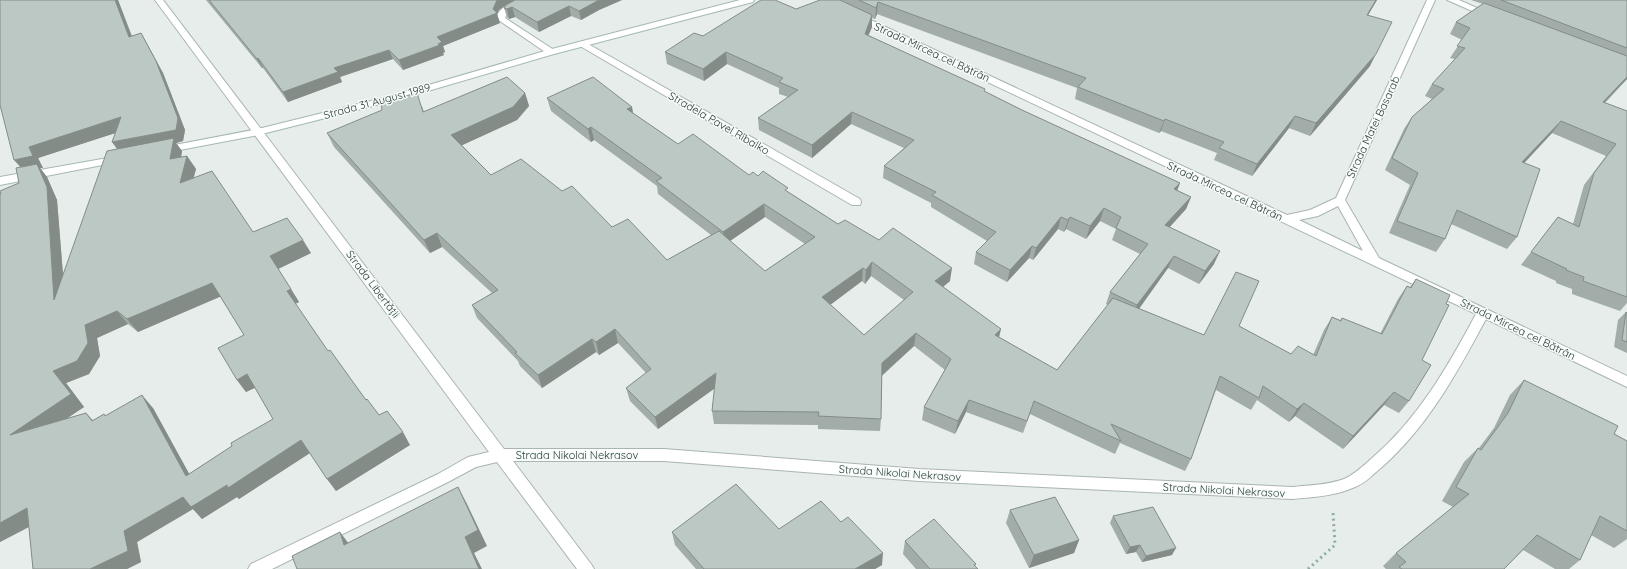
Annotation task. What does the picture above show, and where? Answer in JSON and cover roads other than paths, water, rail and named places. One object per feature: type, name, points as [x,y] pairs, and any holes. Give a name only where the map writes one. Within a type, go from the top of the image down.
[{"type":"street","name":"Strada Libertății","points":[[159,0],[172,20],[502,455],[586,569]]},
{"type":"street","points":[[530,0],[503,11],[500,15],[501,19],[551,52]]},
{"type":"street","name":"Strada 31 August 1989","points":[[150,152],[258,132],[394,98],[551,52],[750,0]]},
{"type":"street","name":"Strada Matei Basarab","points":[[1340,200],[1431,0]]},
{"type":"street","points":[[1451,0],[1495,17]]},
{"type":"street","name":"Strada Mircea cel Bătrân","points":[[852,14],[1483,312],[1627,382]]},
{"type":"street","name":"Stradela Pavel Rîbalko","points":[[583,44],[856,202]]},
{"type":"street","points":[[0,181],[128,157]]},
{"type":"street","points":[[1284,219],[1314,214],[1340,200],[1375,261]]},
{"type":"street","name":"Strada Nikolai Nekrasov","points":[[256,569],[443,478],[474,461],[502,455],[664,455],[919,475],[1293,493],[1332,490],[1351,483],[1362,475],[1388,455],[1407,435],[1439,392],[1483,312]]}]
